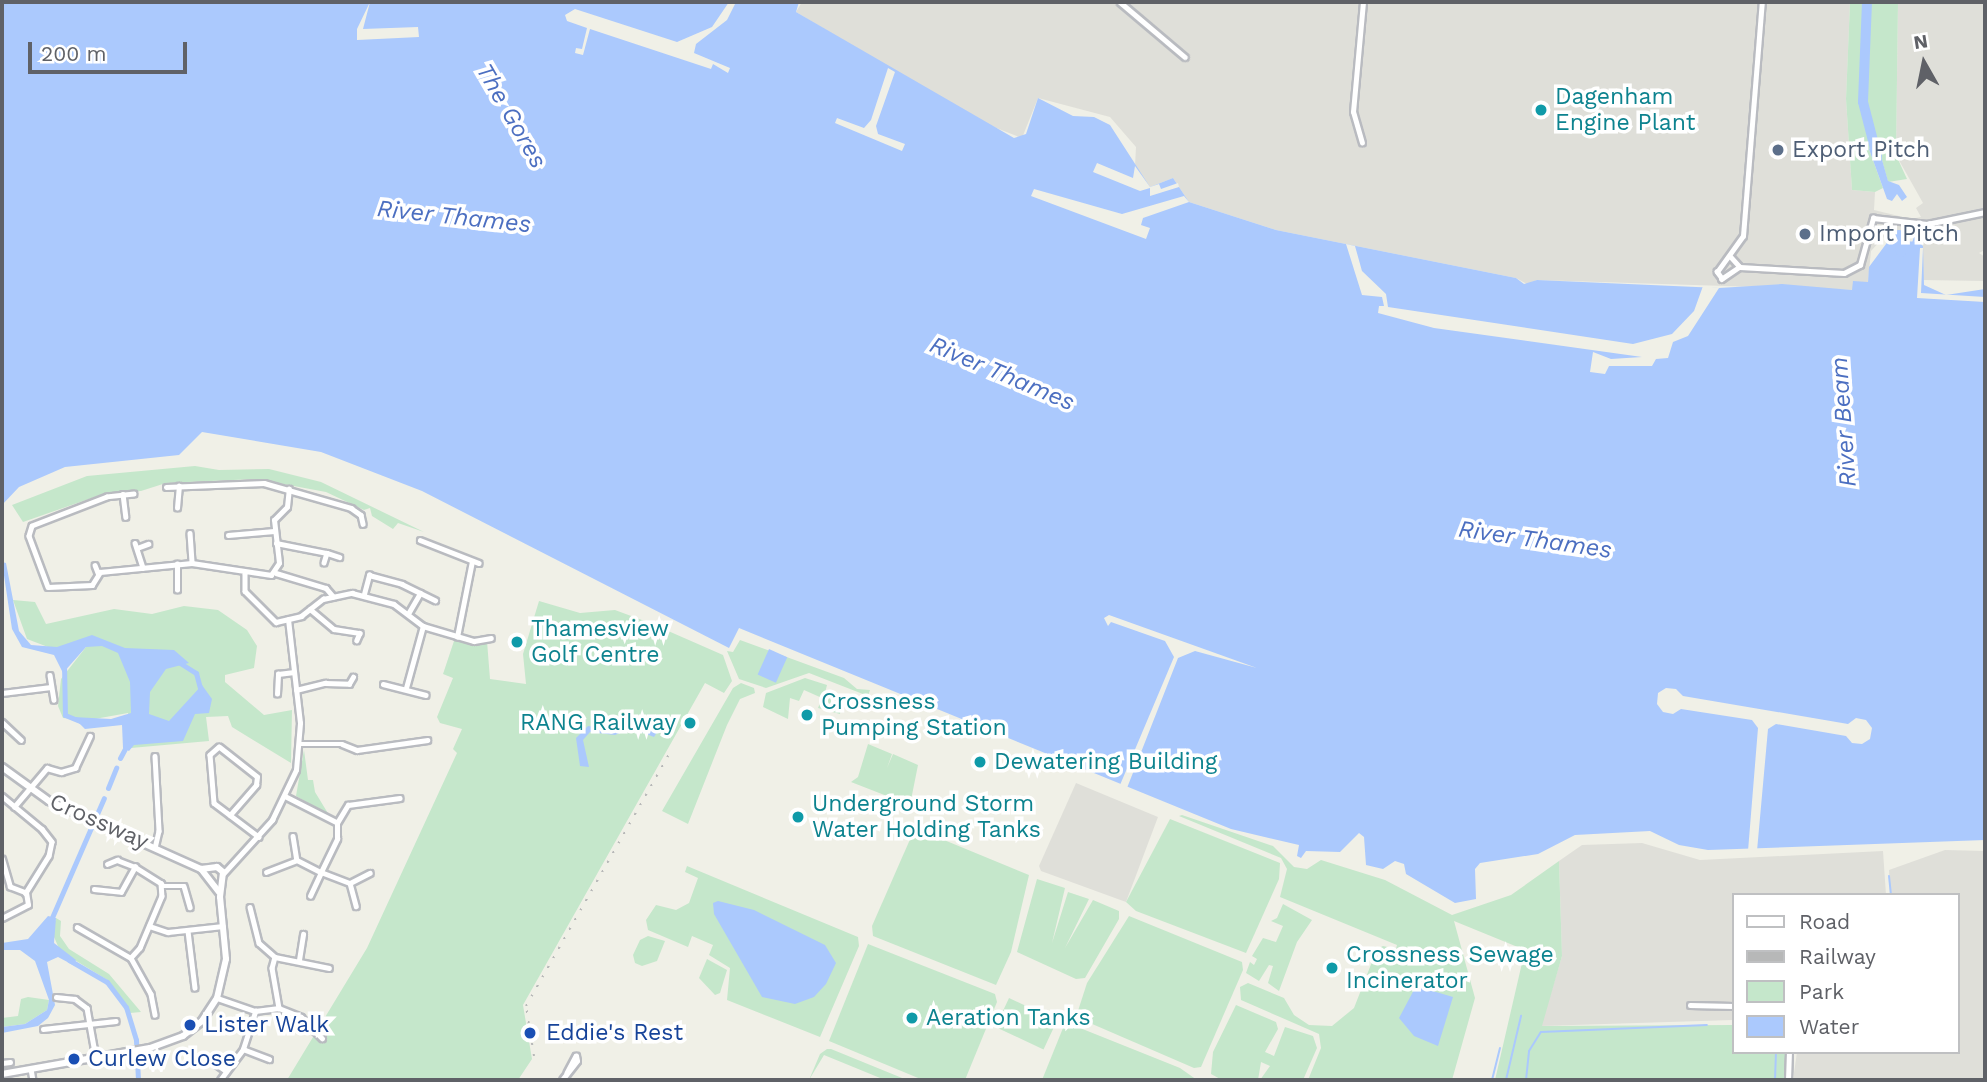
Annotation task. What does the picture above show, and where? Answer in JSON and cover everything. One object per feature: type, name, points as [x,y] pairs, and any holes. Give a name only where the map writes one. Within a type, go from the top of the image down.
[{"type":"street","points":[[1120,2],[1185,57]]},
{"type":"street","points":[[1363,2],[1353,113],[1363,143]]},
{"type":"street","points":[[1762,2],[1743,236],[1731,257],[1717,272],[1722,279],[1740,267],[1844,273],[1860,265],[1873,218],[1927,224],[1985,212]]},
{"type":"street","points":[[1731,257],[1740,267]]},
{"type":"street","points":[[166,487],[257,482],[351,508],[361,515],[363,524]]},
{"type":"street","points":[[177,508],[179,486]]},
{"type":"street","points":[[275,573],[274,520],[287,508],[289,489]]},
{"type":"street","points":[[95,565],[98,573],[92,585],[50,588],[29,532],[35,524],[65,512],[123,494],[134,494]]},
{"type":"street","points":[[123,494],[126,517]]},
{"type":"street","points":[[228,536],[274,531]]},
{"type":"street","points":[[190,533],[192,563]]},
{"type":"street","points":[[420,540],[480,563]]},
{"type":"street","points":[[276,543],[339,557]]},
{"type":"street","points":[[143,568],[136,545],[148,544]]},
{"type":"street","points":[[324,563],[327,554]]},
{"type":"street","points":[[457,637],[472,561]]},
{"type":"street","points":[[98,573],[192,563],[246,574],[275,573],[326,588],[333,596]]},
{"type":"street","points":[[177,564],[177,590]]},
{"type":"street","points":[[246,574],[246,591],[270,619],[288,620],[333,596],[364,594],[408,614],[423,626],[474,641],[491,638]]},
{"type":"street","points":[[364,594],[369,575],[435,600]]},
{"type":"street","points":[[408,614],[420,593]]},
{"type":"street","points":[[310,609],[334,629],[360,633],[357,640]]},
{"type":"street","points":[[220,897],[223,876],[231,864],[259,837],[286,797],[299,744],[288,620]]},
{"type":"street","points":[[406,688],[423,626]]},
{"type":"street","points":[[277,694],[278,674],[294,672]]},
{"type":"street","points":[[50,675],[54,700]]},
{"type":"street","points":[[296,690],[325,682],[349,684],[353,677]]},
{"type":"street","points":[[383,684],[426,695]]},
{"type":"street","points":[[2,693],[51,687]]},
{"type":"street","points":[[2,722],[22,740]]},
{"type":"street","points":[[14,807],[47,768],[61,772],[75,768],[90,736]]},
{"type":"street","points":[[299,744],[342,744],[357,750],[427,740]]},
{"type":"street","points":[[230,815],[256,785],[257,777],[219,747],[210,755],[214,803],[259,837]]},
{"type":"street","points":[[155,756],[159,831],[155,848]]},
{"type":"street","name":"Crossway","points":[[2,767],[29,789],[81,816],[201,869],[223,876]]},
{"type":"street","points":[[2,796],[42,828],[52,842],[49,856],[26,893],[28,905],[2,918]]},
{"type":"street","points":[[286,797],[337,822]]},
{"type":"street","points":[[310,896],[337,839],[337,822],[348,805],[400,798]]},
{"type":"street","points":[[293,836],[297,860]]},
{"type":"street","points":[[2,859],[10,887],[26,893]]},
{"type":"street","points":[[107,864],[117,860],[135,867],[155,875],[163,886]]},
{"type":"street","points":[[266,872],[297,860],[350,883],[370,873]]},
{"type":"street","points":[[213,872],[231,864]]},
{"type":"street","points":[[94,889],[119,894],[135,867]]},
{"type":"street","points":[[213,872],[223,876]]},
{"type":"street","points":[[2,1074],[150,1048],[194,1028],[217,998],[225,971],[224,926],[213,872]]},
{"type":"street","points":[[350,883],[356,906]]},
{"type":"street","points":[[163,886],[184,886],[190,907]]},
{"type":"street","points":[[131,958],[149,926],[163,886]]},
{"type":"street","points":[[250,907],[259,943],[275,957],[330,968]]},
{"type":"street","points":[[149,926],[169,932],[224,926]]},
{"type":"street","points":[[77,927],[131,958],[151,994],[155,1015]]},
{"type":"street","points":[[188,931],[195,988]]},
{"type":"street","points":[[299,960],[303,934]]},
{"type":"street","points":[[275,957],[272,968],[279,1008]]},
{"type":"street","points":[[56,997],[75,999],[87,1008],[96,1058]]},
{"type":"street","points":[[217,998],[255,1011],[279,1008],[301,1017],[322,1038]]},
{"type":"street","points":[[1690,1005],[1731,1006]]},
{"type":"street","points":[[220,1080],[243,1049],[255,1011]]},
{"type":"street","points":[[43,1029],[90,1026],[116,1021]]},
{"type":"street","points":[[243,1049],[269,1059]]},
{"type":"street","points":[[1788,1080],[1789,1054]]},
{"type":"street","points":[[209,1059],[226,1071]]},
{"type":"street","points":[[2,1063],[10,1062]]},
{"type":"street","points":[[32,1069],[33,1080]]},
{"type":"shaded area","points":[[802,2],[1850,2],[1846,99],[1852,190],[1875,192],[1874,210],[1911,219],[1921,217],[1916,208],[1923,203],[1896,155],[1898,2],[1985,2],[1985,250],[1979,253],[1985,257],[1985,281],[1922,280],[1923,239],[1896,234],[1884,237],[1871,251],[1868,282],[1853,290],[1537,280],[1527,284],[1516,278],[1276,230],[1189,202],[1173,178],[1150,187],[1135,166],[1136,147],[1110,117],[1038,98],[1022,138],[976,120],[796,12]]},
{"type":"shaded area","points":[[1076,783],[1158,817],[1126,902],[1041,871],[1039,866]]},
{"type":"shaded area","points":[[1642,843],[1700,860],[1883,851],[1886,893],[1731,893],[1731,1020],[1541,1026],[1562,956],[1559,861],[1582,845]]},
{"type":"shaded area","points":[[1945,850],[1985,851],[1985,1080],[1793,1080],[1797,1054],[1959,1054],[1959,893],[1890,893],[1889,870]]},
{"type":"green space","points":[[1850,2],[1898,2],[1896,155],[1907,179],[1888,182],[1877,142],[1869,149],[1883,188],[1875,192],[1852,190],[1846,99]]},
{"type":"green space","points":[[195,466],[219,470],[269,469],[321,482],[424,532],[398,523],[393,529],[372,516],[370,508],[364,510],[326,492],[256,479],[166,483],[141,491],[106,493],[23,522],[12,505],[87,476]]},
{"type":"green space","points":[[13,600],[35,602],[46,624],[114,609],[152,614],[184,606],[218,610],[247,630],[257,646],[254,668],[225,675],[225,682],[264,715],[292,710],[291,763],[232,727],[228,716],[206,717],[209,741],[131,748],[128,713],[89,720],[63,718],[58,706],[61,679],[86,647],[48,647],[27,639]]},
{"type":"green space","points":[[539,601],[580,613],[615,610],[650,623],[723,655],[732,681],[724,693],[705,683],[523,1005],[532,1059],[518,1080],[287,1080],[367,948],[457,753],[453,749],[462,729],[440,723],[437,717],[453,678],[443,674],[454,641],[487,641],[490,679],[526,684],[523,654]]},
{"type":"green space","points":[[740,640],[844,678],[857,689],[870,690],[868,696],[809,673],[766,688],[739,679],[727,651],[733,652]]},
{"type":"green space","points":[[805,678],[827,685],[825,693],[842,698],[840,714],[818,708],[822,698],[804,690],[799,701],[790,698],[788,719],[763,707],[766,693]]},
{"type":"green space","points":[[741,683],[754,688],[755,693],[740,699],[688,824],[662,811],[733,688]]},
{"type":"green space","points":[[868,744],[892,754],[887,768],[893,754],[918,765],[910,805],[851,782],[858,777]]},
{"type":"green space","points":[[304,750],[308,780],[313,780],[315,792],[329,815],[296,796]]},
{"type":"green space","points":[[1179,816],[1273,846],[1294,867],[1307,869],[1321,860],[1385,880],[1452,915],[1511,895],[1559,861],[1562,956],[1542,1026],[1731,1025],[1731,1054],[1786,1054],[1786,1080],[1495,1080],[1525,950],[1454,921],[1475,998],[1452,1080],[1308,1080],[1321,1048],[1319,1034],[1241,1000],[1240,987],[1248,983],[1284,998],[1294,1015],[1309,1025],[1332,1026],[1354,1008],[1377,949],[1383,946],[1396,949],[1397,945],[1280,897],[1287,869],[1281,858]]},
{"type":"green space","points":[[1170,819],[1280,863],[1279,879],[1246,953],[1136,911],[1126,902]]},
{"type":"green space","points":[[915,828],[1029,875],[1011,952],[996,985],[873,936],[872,926]]},
{"type":"green space","points":[[687,866],[858,937],[859,946],[820,1037],[727,1000],[730,968],[709,955],[713,945],[692,936],[688,947],[648,930],[646,920],[656,905],[676,910],[689,903],[698,878],[685,872]]},
{"type":"green space","points":[[1037,879],[1065,888],[1052,943],[1068,892],[1089,899],[1065,948],[1093,900],[1119,911],[1119,919],[1085,978],[1076,979],[1017,952]]},
{"type":"green space","points":[[1283,904],[1312,920],[1297,942],[1279,991],[1268,983],[1273,966],[1269,965],[1259,981],[1246,973],[1250,962],[1254,965],[1257,959],[1252,956],[1263,938],[1276,942],[1283,926],[1271,921],[1277,918]]},
{"type":"green space","points":[[1129,916],[1242,962],[1243,970],[1201,1067],[1194,1068],[1076,1017],[1087,983]]},
{"type":"green space","points":[[56,918],[61,921],[60,936],[69,949],[109,974],[141,1012],[130,1013],[109,981],[60,951],[52,932]]},
{"type":"green space","points":[[648,936],[665,941],[657,961],[642,966],[635,963],[633,955],[640,940]]},
{"type":"green space","name":"Aeration Tanks","points":[[868,944],[995,994],[997,1002],[965,1080],[923,1080],[829,1041]]},
{"type":"green space","points":[[707,959],[727,970],[720,993],[715,995],[699,978]]},
{"type":"green space","points":[[28,997],[49,1000],[47,1010],[25,1024],[2,1027],[2,1018],[18,1016],[21,999]]},
{"type":"green space","points":[[1009,998],[1057,1020],[1044,1049],[995,1027]]},
{"type":"green space","points":[[1236,1005],[1276,1022],[1278,1029],[1265,1052],[1274,1056],[1285,1027],[1313,1036],[1317,1048],[1303,1080],[1260,1080],[1270,1066],[1261,1062],[1258,1080],[1222,1080],[1211,1074],[1213,1052]]},
{"type":"green space","name":"Aeration Tanks","points":[[1070,1024],[1180,1068],[1197,1080],[1042,1080],[1063,1028]]},
{"type":"green space","points":[[827,1049],[907,1080],[885,1080],[824,1055],[809,1080],[820,1054]]},
{"type":"water","points":[[2,2],[799,2],[796,12],[1014,138],[1026,134],[1038,98],[1073,116],[1094,117],[1110,125],[1150,187],[1173,178],[1189,202],[1276,230],[1516,278],[1524,284],[1537,280],[1719,288],[1782,284],[1852,290],[1853,281],[1868,282],[1869,267],[1889,240],[1919,242],[1923,246],[1924,285],[1946,295],[1985,289],[1985,840],[1708,850],[1679,845],[1650,831],[1575,835],[1538,854],[1480,863],[1475,869],[1476,899],[1455,903],[1406,874],[1404,864],[1395,861],[1383,869],[1366,865],[1364,837],[1359,833],[1340,852],[1306,851],[1301,858],[1297,856],[1299,845],[1231,829],[739,628],[729,648],[422,491],[321,452],[202,432],[179,455],[65,467],[19,487],[2,505]]},
{"type":"water","points":[[1877,142],[1888,181],[1899,185],[1907,197],[1902,201],[1897,194],[1892,201],[1887,199],[1869,149]]},
{"type":"water","points":[[2,562],[6,563],[19,631],[31,645],[57,647],[92,635],[125,648],[174,650],[189,663],[166,669],[150,692],[149,714],[169,721],[202,685],[212,699],[209,713],[195,714],[183,741],[134,745],[129,751],[123,748],[122,725],[85,729],[73,717],[111,719],[131,713],[130,682],[118,653],[102,646],[86,647],[63,673],[54,655],[22,647],[12,629]]},
{"type":"water","points":[[769,649],[787,657],[776,683],[758,675]]},
{"type":"water","points":[[628,717],[650,723],[658,718],[659,729],[654,737],[631,728],[615,735],[590,732],[583,740],[589,767],[580,766],[576,738],[588,726],[613,730]]},
{"type":"water","points":[[718,901],[754,910],[825,945],[836,963],[826,984],[814,997],[795,1004],[762,997],[714,914],[713,903]]},
{"type":"water","points":[[48,916],[56,918],[54,943],[76,960],[73,965],[58,957],[47,962],[55,1005],[48,1018],[38,1026],[2,1033],[2,1027],[25,1024],[47,1010],[49,1000],[35,961],[20,950],[2,950],[2,943],[28,939]]},
{"type":"water","points":[[1416,986],[1453,997],[1438,1046],[1414,1036],[1399,1018]]},
{"type":"pier","points":[[370,2],[363,29],[418,27],[419,37],[357,40],[357,29]]},
{"type":"pier","points":[[729,2],[736,2],[727,20],[696,44],[694,53],[730,68],[728,73],[713,64],[711,69],[590,29],[583,55],[575,53],[576,48],[582,49],[587,28],[567,21],[565,15],[575,9],[677,42],[712,27]]},
{"type":"pier","points":[[888,68],[895,72],[876,126],[878,134],[905,144],[902,151],[835,123],[837,118],[864,128],[871,120]]},
{"type":"pier","points":[[1097,163],[1133,178],[1135,166],[1150,187],[1159,184],[1161,189],[1178,183],[1179,187],[1150,196],[1150,188],[1140,191],[1093,172]]},
{"type":"pier","points":[[1034,189],[1122,214],[1184,196],[1189,202],[1143,218],[1141,225],[1150,228],[1146,239],[1031,196]]},
{"type":"pier","points":[[1346,244],[1355,246],[1362,271],[1386,294],[1388,307],[1633,344],[1672,334],[1694,311],[1703,286],[1719,288],[1688,336],[1673,342],[1668,358],[1656,359],[1652,366],[1609,366],[1605,374],[1590,372],[1593,352],[1611,359],[1642,357],[1434,328],[1378,313],[1379,306],[1384,306],[1382,297],[1362,295]]},
{"type":"pier","points":[[1920,248],[1923,248],[1921,293],[1985,297],[1985,302],[1917,298]]},
{"type":"pier","points":[[1109,615],[1257,668],[1195,651],[1178,658],[1127,788],[1120,785],[1174,657],[1165,641],[1111,622],[1108,626],[1104,618]]},
{"type":"pier","points":[[1666,688],[1676,689],[1683,696],[1848,724],[1856,718],[1866,720],[1872,728],[1870,739],[1862,744],[1852,743],[1846,736],[1776,724],[1768,729],[1757,851],[1748,851],[1758,728],[1752,720],[1681,709],[1673,714],[1663,712],[1657,704],[1658,693]]},
{"type":"waterway","name":"River Beam","points":[[1867,2],[1863,102],[1877,156]]},
{"type":"waterway","points":[[1913,243],[1917,231]]},
{"type":"waterway","name":"River Beam","points":[[1899,235],[1901,252]]},
{"type":"waterway","points":[[180,663],[196,673],[201,692]]},
{"type":"waterway","points":[[64,664],[65,715],[85,723]]},
{"type":"waterway","points":[[120,758],[127,745]]},
{"type":"waterway","points":[[108,788],[116,768]]},
{"type":"waterway","points":[[50,922],[104,798]]},
{"type":"waterway","points":[[1889,876],[1891,893]]},
{"type":"waterway","points":[[69,960],[107,982],[126,1007],[136,1040],[138,1080]]},
{"type":"waterway","points":[[1506,1080],[1521,1016]]},
{"type":"waterway","points":[[1526,1080],[1529,1051],[1541,1032],[1707,1025]]},
{"type":"waterway","points":[[1492,1080],[1500,1048]]},
{"type":"waterway","points":[[1775,1080],[1776,1054]]},
{"type":"railway","points":[[534,1056],[526,1006],[670,752]]},
{"type":"place","name":"Dagenham Engine Plant","points":[[1541,110]]},
{"type":"place","name":"Export Pitch","points":[[1778,150]]},
{"type":"place","name":"Import Pitch","points":[[1805,234]]},
{"type":"place","name":"Thamesview Golf Centre","points":[[517,642]]},
{"type":"place","name":"Crossness Pumping Station","points":[[807,715]]},
{"type":"place","name":"RANG Railway","points":[[690,723]]},
{"type":"place","name":"Dewatering Building","points":[[980,762]]},
{"type":"place","name":"Underground Storm Water Holding Tanks","points":[[798,817]]},
{"type":"place","name":"Crossness Sewage Incinerator","points":[[1332,968]]},
{"type":"place","name":"Aeration Tanks","points":[[912,1018]]},
{"type":"place","name":"Lister Walk","points":[[190,1025]]},
{"type":"place","name":"Eddie's Rest","points":[[530,1033]]},
{"type":"place","name":"Curlew Close","points":[[74,1059]]},
{"type":"water label","name":"The Gores","points":[[511,116]]},
{"type":"water label","name":"River Thames","points":[[454,217]]},
{"type":"water label","name":"River Thames","points":[[1002,374]]},
{"type":"water label","name":"River Thames","points":[[1535,540]]}]
